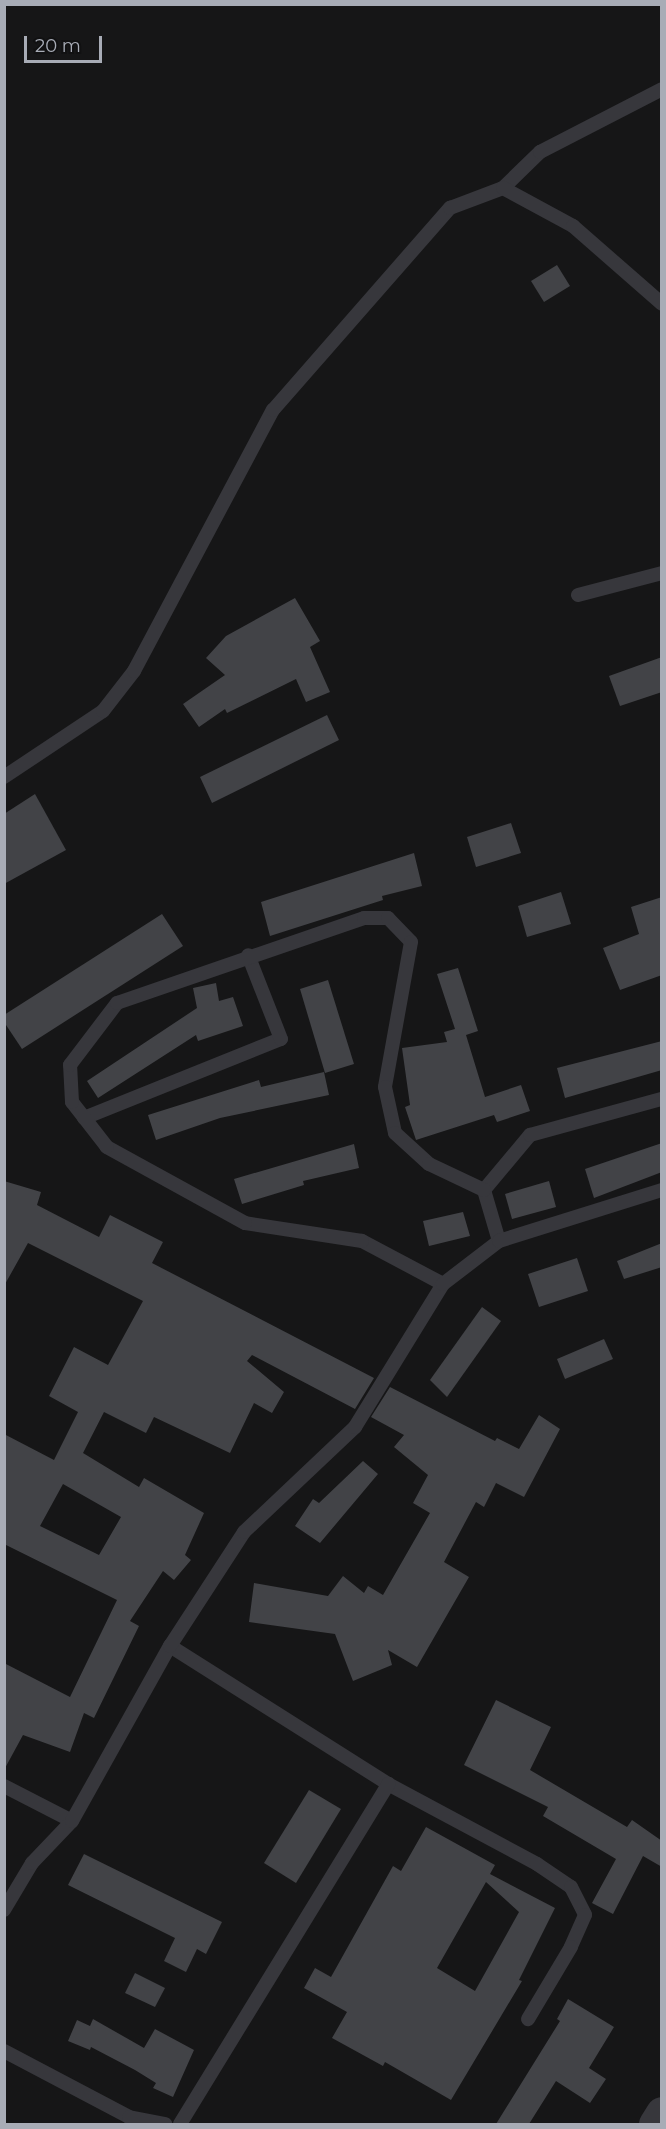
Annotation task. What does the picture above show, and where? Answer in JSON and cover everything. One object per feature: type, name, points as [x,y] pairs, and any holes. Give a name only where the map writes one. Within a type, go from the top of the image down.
[{"type":"street","points":[[655,2124],[662,2113]]},
{"type":"lane","points":[[4,777],[103,711],[134,671],[273,410],[450,208],[503,188],[540,152],[662,89]]},
{"type":"lane","points":[[503,188],[573,226],[662,304]]},
{"type":"lane","points":[[578,596],[662,573]]},
{"type":"lane","points":[[443,1284],[362,1241],[245,1223],[107,1148],[72,1102],[70,1065],[117,1003],[248,955],[363,918],[388,918],[411,942],[385,1087],[395,1133],[429,1164],[484,1190],[499,1241]]},
{"type":"lane","points":[[84,1118],[281,1039],[248,955]]},
{"type":"lane","points":[[484,1190],[530,1135],[662,1099]]},
{"type":"lane","points":[[4,1910],[32,1863],[72,1821],[170,1646],[244,1532],[355,1427],[443,1284],[499,1241],[662,1190]]},
{"type":"lane","points":[[170,1646],[388,1784],[537,1864],[571,1887],[585,1915],[571,1947],[528,2019]]},
{"type":"lane","points":[[180,2124],[388,1784]]},
{"type":"lane","points":[[4,1786],[72,1821]]},
{"type":"lane","points":[[4,2050],[129,2117],[165,2124]]},
{"type":"building","points":[[557,265],[570,286],[544,302],[531,281]]},
{"type":"building","points":[[295,598],[320,641],[310,647],[330,692],[306,702],[296,679],[227,713],[225,709],[199,727],[183,704],[225,675],[206,658],[226,636]]},
{"type":"building","points":[[662,657],[662,692],[620,706],[609,676]]},
{"type":"building","points":[[327,715],[339,740],[212,803],[200,777]]},
{"type":"building","points":[[35,794],[66,850],[4,884],[4,814]]},
{"type":"building","points":[[511,823],[521,853],[476,867],[467,837]]},
{"type":"building","points":[[414,853],[422,886],[382,896],[383,900],[270,936],[261,902]]},
{"type":"building","points":[[561,892],[571,924],[527,937],[518,906]]},
{"type":"building","points":[[662,897],[662,975],[620,990],[603,948],[639,934],[631,907]]},
{"type":"building","points":[[162,914],[183,946],[22,1049],[4,1022],[4,1015]]},
{"type":"building","points":[[458,968],[478,1031],[466,1035],[485,1097],[521,1085],[530,1111],[497,1122],[494,1115],[416,1140],[405,1107],[410,1105],[402,1048],[447,1042],[444,1032],[455,1029],[437,974]]},
{"type":"building","points":[[328,980],[354,1064],[325,1073],[300,989]]},
{"type":"building","points":[[216,983],[219,1001],[233,997],[243,1026],[198,1041],[196,1035],[98,1098],[87,1081],[197,1008],[193,988]]},
{"type":"building","points":[[662,1041],[662,1070],[565,1098],[557,1068]]},
{"type":"building","points":[[324,1072],[329,1095],[220,1118],[156,1140],[148,1115],[259,1080],[261,1087]]},
{"type":"building","points":[[662,1143],[662,1172],[594,1198],[585,1169]]},
{"type":"building","points":[[354,1144],[359,1168],[303,1181],[304,1185],[242,1204],[234,1179]]},
{"type":"building","points":[[4,1181],[41,1192],[37,1205],[99,1237],[110,1215],[163,1242],[152,1263],[374,1378],[355,1409],[252,1355],[247,1361],[284,1392],[272,1413],[254,1403],[230,1453],[154,1417],[146,1433],[104,1412],[83,1453],[139,1487],[144,1478],[204,1513],[185,1555],[191,1560],[174,1580],[163,1571],[130,1621],[139,1626],[94,1718],[84,1713],[70,1752],[23,1735],[4,1770],[4,1663],[70,1697],[117,1600],[4,1544],[4,1434],[54,1460],[78,1412],[49,1396],[74,1347],[108,1365],[143,1301],[28,1243],[4,1286]],"holes":[[[63,1484],[121,1517],[99,1555],[40,1526]]]},
{"type":"building","points":[[549,1181],[556,1207],[512,1219],[505,1194]]},
{"type":"building","points":[[463,1212],[470,1236],[429,1246],[423,1221]]},
{"type":"building","points":[[662,1243],[662,1267],[624,1279],[617,1261]]},
{"type":"building","points":[[577,1258],[588,1291],[539,1307],[528,1274]]},
{"type":"building","points":[[482,1307],[501,1321],[447,1397],[430,1380]]},
{"type":"building","points":[[604,1339],[613,1359],[565,1379],[557,1359]]},
{"type":"building","points":[[390,1387],[495,1441],[497,1438],[519,1449],[539,1415],[560,1429],[524,1497],[496,1483],[484,1507],[476,1502],[444,1562],[469,1577],[417,1667],[388,1650],[392,1665],[353,1681],[335,1634],[249,1622],[254,1583],[328,1596],[343,1576],[364,1593],[368,1586],[383,1595],[430,1513],[413,1503],[428,1475],[394,1447],[404,1435],[371,1417]]},
{"type":"building","points":[[363,1461],[378,1474],[320,1543],[295,1526],[313,1499],[319,1503]]},
{"type":"building","points":[[496,1700],[551,1727],[530,1770],[627,1827],[632,1820],[662,1841],[662,1867],[643,1856],[613,1914],[592,1903],[616,1859],[543,1816],[548,1807],[464,1765]]},
{"type":"building","points":[[309,1790],[341,1809],[296,1883],[264,1863]]},
{"type":"building","points":[[426,1827],[495,1865],[490,1874],[555,1908],[519,1980],[522,1981],[451,2100],[385,2062],[383,2066],[332,2038],[347,2012],[304,1988],[315,1968],[331,1977],[393,1866],[401,1871]],"holes":[[[486,1882],[519,1912],[475,1991],[437,1968]]]},
{"type":"building","points":[[84,1854],[222,1922],[206,1954],[197,1949],[186,1972],[164,1961],[175,1938],[68,1885]]},
{"type":"building","points":[[135,1973],[165,1988],[155,2007],[125,1993]]},
{"type":"building","points":[[568,1999],[614,2027],[589,2068],[606,2079],[590,2103],[556,2081],[529,2124],[496,2124],[560,2021],[557,2019]]},
{"type":"building","points":[[93,2019],[144,2048],[155,2029],[194,2050],[173,2097],[153,2088],[156,2083],[135,2070],[91,2047],[90,2050],[68,2041],[77,2020],[90,2026]]}]
